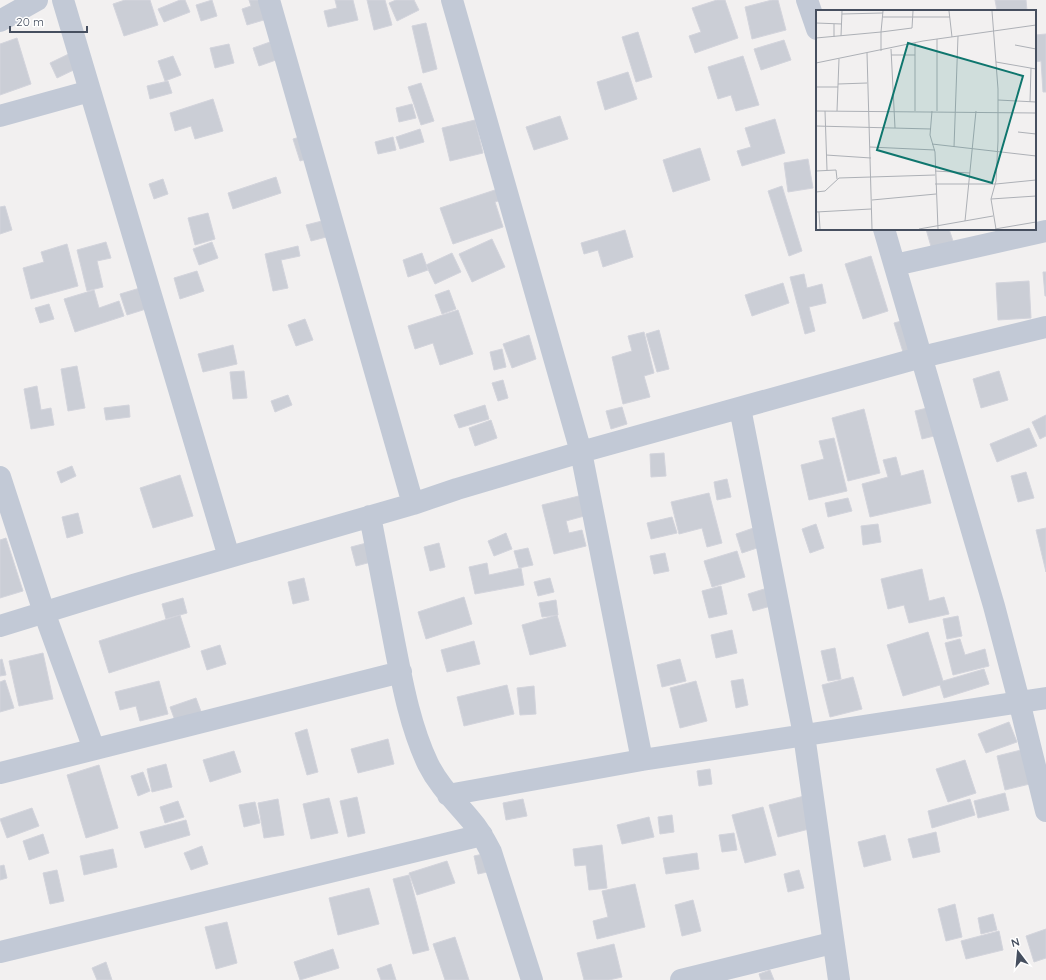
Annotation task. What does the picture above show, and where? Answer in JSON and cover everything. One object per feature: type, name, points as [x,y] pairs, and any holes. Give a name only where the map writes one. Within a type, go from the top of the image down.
[{"type":"street","points":[[0,21],[38,0]]},
{"type":"street","points":[[63,0],[229,558]]},
{"type":"street","points":[[269,0],[413,504]]},
{"type":"street","points":[[452,0],[581,452],[642,760]]},
{"type":"street","points":[[807,0],[816,26]]},
{"type":"street","points":[[0,116],[90,91]]},
{"type":"street","points":[[884,230],[922,357],[1019,701],[1046,811]]},
{"type":"street","points":[[895,265],[1046,231]]},
{"type":"street","points":[[0,626],[413,504],[581,452],[922,357],[1046,327]]},
{"type":"street","points":[[740,408],[804,735],[832,942],[839,980]]},
{"type":"street","points":[[0,477],[44,612],[94,749]]},
{"type":"street","points":[[370,516],[401,672],[414,726],[428,763],[437,780],[448,795],[471,819],[491,852],[532,980]]},
{"type":"street","points":[[0,773],[401,672]]},
{"type":"street","points":[[448,795],[642,760],[1046,698]]},
{"type":"street","points":[[0,952],[482,835]]},
{"type":"street","points":[[681,980],[832,942]]},
{"type":"building","points":[[125,0],[150,0],[158,25],[124,36],[113,4]]},
{"type":"building","points":[[180,0],[185,0],[190,12],[164,22],[158,9]]},
{"type":"building","points":[[212,0],[217,16],[201,21],[196,5]]},
{"type":"building","points":[[249,0],[272,0],[277,16],[247,25],[242,9],[251,6]]},
{"type":"building","points":[[335,0],[353,0],[358,20],[328,27],[324,11],[337,8]]},
{"type":"building","points":[[367,0],[385,0],[392,25],[374,30]]},
{"type":"building","points":[[396,0],[414,0],[419,10],[397,21],[389,3]]},
{"type":"building","points":[[717,0],[725,0],[738,38],[695,53],[689,36],[701,32],[692,8]]},
{"type":"building","points":[[772,0],[778,0],[786,30],[752,39],[745,7]]},
{"type":"building","points":[[995,0],[1026,0],[1027,10],[997,10]]},
{"type":"building","points":[[426,23],[437,69],[423,73],[412,26]]},
{"type":"building","points":[[638,32],[652,77],[636,82],[622,37]]},
{"type":"building","points":[[1046,34],[1046,92],[1043,92],[1041,61],[1036,62],[1036,35]]},
{"type":"building","points":[[17,38],[31,84],[0,95],[0,44]]},
{"type":"building","points":[[784,40],[791,60],[761,70],[754,49]]},
{"type":"building","points":[[270,42],[276,60],[259,66],[253,48]]},
{"type":"building","points":[[229,44],[234,63],[215,68],[210,48]]},
{"type":"building","points":[[79,49],[86,64],[57,78],[50,63]]},
{"type":"building","points":[[173,56],[181,75],[165,81],[158,61]]},
{"type":"building","points":[[743,56],[759,105],[736,111],[731,95],[718,99],[708,67]]},
{"type":"building","points":[[628,72],[637,99],[605,110],[597,82]]},
{"type":"building","points":[[168,81],[172,93],[150,99],[147,86]]},
{"type":"building","points":[[421,83],[434,121],[421,125],[408,87]]},
{"type":"building","points":[[213,99],[223,131],[195,139],[191,126],[175,131],[170,113]]},
{"type":"building","points":[[412,104],[416,118],[399,122],[396,108]]},
{"type":"building","points":[[560,116],[568,139],[534,150],[526,127]]},
{"type":"building","points":[[775,119],[785,153],[742,166],[737,151],[751,147],[745,128]]},
{"type":"building","points":[[475,120],[483,153],[450,161],[442,128]]},
{"type":"building","points":[[420,129],[424,142],[400,149],[396,137]]},
{"type":"building","points":[[307,135],[313,157],[300,161],[293,139]]},
{"type":"building","points":[[393,137],[396,150],[378,154],[375,142]]},
{"type":"building","points":[[700,148],[710,180],[673,192],[663,160]]},
{"type":"building","points":[[808,159],[813,188],[788,192],[784,163]]},
{"type":"building","points":[[276,177],[281,193],[233,209],[228,193]]},
{"type":"building","points":[[163,179],[168,194],[154,199],[149,184]]},
{"type":"building","points":[[782,186],[802,251],[789,256],[768,191]]},
{"type":"building","points":[[504,187],[508,198],[495,202],[503,227],[453,244],[440,208]]},
{"type":"building","points":[[5,206],[12,230],[0,234],[0,207]]},
{"type":"building","points":[[208,213],[215,239],[195,245],[188,218]]},
{"type":"building","points":[[330,219],[334,235],[311,241],[306,225]]},
{"type":"building","points":[[625,230],[633,257],[603,267],[598,250],[584,254],[581,243]]},
{"type":"building","points":[[926,230],[949,230],[954,244],[932,250]]},
{"type":"building","points":[[492,239],[505,267],[472,282],[459,254]]},
{"type":"building","points":[[106,242],[111,258],[97,261],[103,287],[87,291],[77,250]]},
{"type":"building","points":[[212,242],[218,258],[199,265],[193,249]]},
{"type":"building","points":[[67,244],[78,286],[31,299],[23,268],[44,262],[41,252]]},
{"type":"building","points":[[298,246],[300,256],[281,260],[288,288],[273,291],[265,254]]},
{"type":"building","points":[[422,253],[428,270],[408,277],[403,260]]},
{"type":"building","points":[[452,253],[461,272],[435,284],[426,265]]},
{"type":"building","points":[[871,256],[888,311],[863,319],[845,264]]},
{"type":"building","points":[[197,271],[204,291],[180,299],[174,278]]},
{"type":"building","points":[[1043,272],[1046,272],[1046,296],[1045,296]]},
{"type":"building","points":[[804,274],[807,288],[822,284],[826,303],[809,307],[815,331],[805,334],[790,277]]},
{"type":"building","points":[[1029,281],[1031,318],[998,320],[996,283]]},
{"type":"building","points":[[783,283],[789,303],[752,316],[745,295]]},
{"type":"building","points":[[140,288],[146,309],[127,315],[120,294]]},
{"type":"building","points":[[94,290],[99,308],[119,301],[124,316],[75,332],[64,299]]},
{"type":"building","points":[[449,290],[456,309],[442,314],[435,295]]},
{"type":"building","points":[[49,304],[54,319],[40,323],[35,308]]},
{"type":"building","points":[[458,310],[473,354],[440,365],[433,343],[415,349],[408,326]]},
{"type":"building","points":[[305,319],[313,340],[296,346],[288,325]]},
{"type":"building","points":[[909,319],[917,348],[903,352],[894,323]]},
{"type":"building","points":[[659,330],[669,369],[657,372],[646,334]]},
{"type":"building","points":[[644,332],[654,373],[644,376],[650,397],[623,404],[612,357],[632,351],[628,336]]},
{"type":"building","points":[[529,335],[536,359],[512,368],[503,344]]},
{"type":"building","points":[[233,345],[237,364],[203,372],[198,354]]},
{"type":"building","points":[[502,349],[506,367],[494,370],[490,352]]},
{"type":"building","points":[[77,366],[85,408],[68,411],[61,369]]},
{"type":"building","points":[[244,371],[247,398],[233,399],[230,372]]},
{"type":"building","points":[[999,371],[1008,400],[981,408],[973,379]]},
{"type":"building","points":[[503,380],[508,398],[498,401],[492,383]]},
{"type":"building","points":[[37,386],[41,410],[51,408],[54,425],[31,429],[24,389]]},
{"type":"building","points":[[288,395],[292,405],[275,412],[271,401]]},
{"type":"building","points":[[129,405],[130,417],[106,420],[104,408]]},
{"type":"building","points":[[485,405],[489,419],[459,428],[454,415]]},
{"type":"building","points":[[622,407],[627,424],[611,429],[606,411]]},
{"type":"building","points":[[931,407],[938,435],[922,439],[915,411]]},
{"type":"building","points":[[864,409],[880,473],[848,481],[832,418]]},
{"type":"building","points":[[1046,415],[1046,436],[1040,439],[1032,422]]},
{"type":"building","points":[[491,420],[497,438],[475,446],[469,428]]},
{"type":"building","points":[[1029,428],[1037,446],[997,462],[990,444]]},
{"type":"building","points":[[834,438],[847,491],[809,500],[801,465],[824,459],[819,441]]},
{"type":"building","points":[[664,453],[666,476],[651,477],[650,454]]},
{"type":"building","points":[[896,457],[901,476],[923,470],[931,503],[870,517],[862,484],[888,477],[883,460]]},
{"type":"building","points":[[72,466],[76,476],[61,483],[57,472]]},
{"type":"building","points":[[1026,472],[1034,498],[1018,502],[1011,476]]},
{"type":"building","points":[[180,475],[193,516],[153,528],[140,488]]},
{"type":"building","points":[[727,479],[731,497],[717,500],[714,482]]},
{"type":"building","points":[[709,493],[722,543],[707,547],[702,528],[679,534],[671,502]]},
{"type":"building","points":[[583,495],[588,515],[566,521],[569,533],[582,530],[586,546],[554,554],[542,505]]},
{"type":"building","points":[[848,498],[852,511],[828,517],[825,503]]},
{"type":"building","points":[[78,513],[83,533],[67,538],[62,517]]},
{"type":"building","points":[[672,517],[677,533],[651,539],[647,523]]},
{"type":"building","points":[[765,524],[772,543],[742,553],[736,534]]},
{"type":"building","points":[[816,524],[824,548],[810,553],[802,529]]},
{"type":"building","points":[[878,524],[881,542],[863,545],[861,526]]},
{"type":"building","points":[[1046,528],[1046,572],[1036,530]]},
{"type":"building","points":[[506,533],[512,549],[494,556],[488,541]]},
{"type":"building","points":[[6,538],[23,591],[0,598],[0,540]]},
{"type":"building","points":[[374,541],[379,560],[356,566],[351,547]]},
{"type":"building","points":[[439,543],[445,567],[430,571],[424,547]]},
{"type":"building","points":[[528,548],[533,565],[519,568],[514,551]]},
{"type":"building","points":[[737,551],[745,577],[712,587],[704,561]]},
{"type":"building","points":[[665,553],[669,571],[654,574],[650,556]]},
{"type":"building","points":[[487,563],[489,575],[521,568],[524,585],[475,594],[469,567]]},
{"type":"building","points":[[922,569],[929,601],[944,597],[949,614],[909,623],[904,605],[888,609],[881,579]]},
{"type":"building","points":[[304,578],[309,600],[293,604],[288,582]]},
{"type":"building","points":[[550,578],[554,592],[538,596],[534,582]]},
{"type":"building","points":[[777,585],[782,603],[753,611],[748,594]]},
{"type":"building","points":[[721,586],[727,614],[709,618],[702,591]]},
{"type":"building","points":[[464,597],[472,624],[426,639],[418,612]]},
{"type":"building","points":[[183,598],[187,613],[166,619],[162,604]]},
{"type":"building","points":[[556,600],[558,615],[542,617],[539,603]]},
{"type":"building","points":[[180,615],[190,647],[109,673],[99,641]]},
{"type":"building","points":[[557,615],[566,646],[530,655],[522,625]]},
{"type":"building","points":[[958,616],[962,636],[947,639],[943,619]]},
{"type":"building","points":[[732,630],[737,653],[716,658],[711,635]]},
{"type":"building","points":[[928,632],[943,681],[984,669],[989,684],[944,698],[940,685],[903,696],[887,645]]},
{"type":"building","points":[[960,639],[965,655],[985,649],[989,666],[953,675],[945,643]]},
{"type":"building","points":[[474,641],[480,664],[447,672],[441,650]]},
{"type":"building","points":[[220,645],[226,664],[207,670],[201,651]]},
{"type":"building","points":[[835,648],[841,679],[828,681],[821,651]]},
{"type":"building","points":[[43,653],[53,699],[19,706],[9,661]]},
{"type":"building","points":[[2,659],[6,675],[0,676],[0,660]]},
{"type":"building","points":[[680,659],[686,681],[662,687],[657,665]]},
{"type":"building","points":[[853,677],[862,709],[830,717],[822,685]]},
{"type":"building","points":[[743,679],[748,705],[736,708],[731,681]]},
{"type":"building","points":[[5,680],[14,708],[0,712],[0,682]]},
{"type":"building","points":[[159,681],[168,714],[140,721],[136,706],[120,710],[115,692]]},
{"type":"building","points":[[696,681],[707,721],[680,728],[670,688]]},
{"type":"building","points":[[507,685],[514,714],[464,726],[457,697]]},
{"type":"building","points":[[534,686],[536,714],[520,715],[517,688]]},
{"type":"building","points":[[196,698],[203,717],[177,726],[170,707]]},
{"type":"building","points":[[1009,722],[1017,742],[986,753],[978,734]]},
{"type":"building","points":[[307,729],[318,772],[307,775],[295,733]]},
{"type":"building","points":[[388,739],[394,764],[358,773],[351,749]]},
{"type":"building","points":[[1025,749],[1034,783],[1005,790],[997,756]]},
{"type":"building","points":[[234,751],[241,772],[210,782],[203,760]]},
{"type":"building","points":[[965,760],[976,793],[948,802],[936,769]]},
{"type":"building","points":[[166,764],[172,787],[152,792],[147,769]]},
{"type":"building","points":[[99,765],[118,828],[86,838],[67,775]]},
{"type":"building","points":[[710,769],[712,784],[699,786],[697,771]]},
{"type":"building","points":[[143,772],[150,791],[138,796],[131,776]]},
{"type":"building","points":[[816,793],[809,829],[778,837],[769,805]]},
{"type":"building","points":[[1005,793],[1009,810],[978,818],[974,801]]},
{"type":"building","points":[[357,797],[365,833],[348,837],[340,801]]},
{"type":"building","points":[[329,798],[338,833],[311,839],[303,804]]},
{"type":"building","points":[[278,799],[284,835],[264,838],[258,803]]},
{"type":"building","points":[[523,799],[527,816],[506,820],[503,803]]},
{"type":"building","points":[[970,799],[975,815],[932,828],[928,811]]},
{"type":"building","points":[[178,801],[184,817],[165,823],[160,807]]},
{"type":"building","points":[[255,802],[260,823],[244,827],[239,805]]},
{"type":"building","points":[[763,807],[776,855],[745,863],[732,815]]},
{"type":"building","points":[[32,808],[39,826],[7,838],[0,819]]},
{"type":"building","points":[[672,815],[674,832],[660,834],[658,817]]},
{"type":"building","points":[[649,817],[654,837],[622,844],[617,825]]},
{"type":"building","points":[[186,820],[190,835],[145,848],[140,832]]},
{"type":"building","points":[[936,832],[940,852],[913,858],[908,839]]},
{"type":"building","points":[[734,833],[737,850],[722,852],[719,835]]},
{"type":"building","points":[[43,834],[49,853],[29,860],[23,841]]},
{"type":"building","points":[[885,835],[891,860],[864,867],[858,842]]},
{"type":"building","points":[[602,845],[607,888],[589,890],[586,865],[575,866],[573,849]]},
{"type":"building","points":[[202,846],[208,864],[191,870],[184,853]]},
{"type":"building","points":[[113,849],[117,867],[84,875],[80,856]]},
{"type":"building","points":[[497,851],[501,869],[478,874],[474,856]]},
{"type":"building","points":[[697,853],[699,869],[666,874],[663,858]]},
{"type":"building","points":[[447,861],[455,883],[417,895],[409,873]]},
{"type":"building","points":[[4,865],[7,878],[0,880],[0,866]]},
{"type":"building","points":[[57,870],[64,901],[50,904],[43,873]]},
{"type":"building","points":[[799,870],[804,888],[788,892],[784,874]]},
{"type":"building","points":[[409,875],[429,950],[413,954],[393,879]]},
{"type":"building","points":[[635,884],[645,927],[597,939],[593,921],[608,917],[602,891]]},
{"type":"building","points":[[369,888],[379,924],[338,935],[329,898]]},
{"type":"building","points":[[693,900],[701,931],[682,936],[675,905]]},
{"type":"building","points":[[955,904],[962,937],[946,941],[938,909]]},
{"type":"building","points":[[993,914],[997,930],[981,934],[978,918]]},
{"type":"building","points":[[227,922],[237,963],[216,969],[205,927]]},
{"type":"building","points":[[1046,929],[1046,958],[1034,962],[1026,936]]},
{"type":"building","points":[[999,931],[1003,950],[966,959],[961,941]]},
{"type":"building","points":[[455,937],[469,980],[445,980],[433,944]]},
{"type":"building","points":[[614,944],[622,977],[609,980],[584,980],[577,953]]},
{"type":"building","points":[[333,949],[339,968],[300,980],[294,962]]},
{"type":"building","points":[[106,962],[112,980],[97,980],[92,968]]},
{"type":"building","points":[[391,964],[396,980],[381,980],[377,969]]},
{"type":"building","points":[[770,970],[774,980],[761,980],[759,974]]}]
